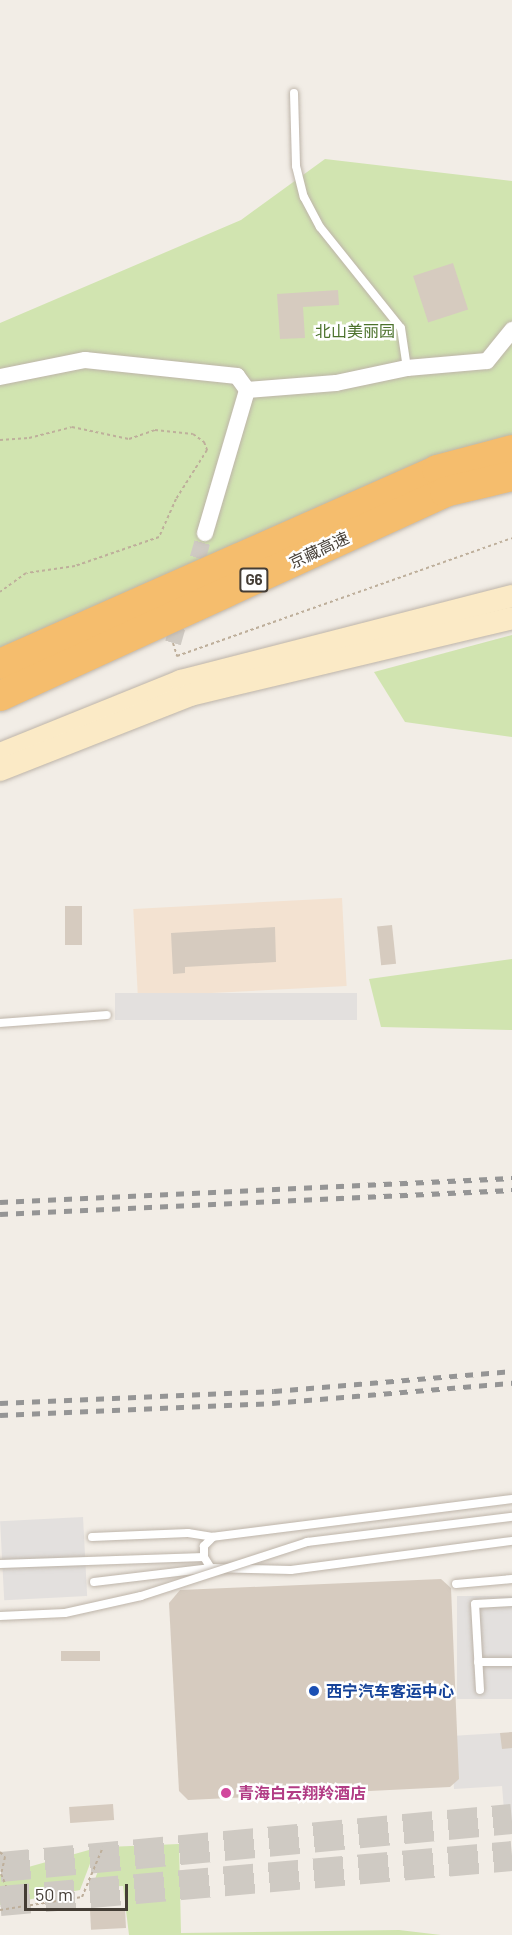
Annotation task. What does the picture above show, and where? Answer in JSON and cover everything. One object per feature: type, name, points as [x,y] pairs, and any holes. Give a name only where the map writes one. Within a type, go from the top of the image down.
[{"type":"highway","name":"京藏高速","points":[[0,663],[436,470],[512,450]]},
{"type":"highway","name":"京藏高速","points":[[0,696],[445,492],[512,476]]},
{"type":"main road","points":[[0,754],[181,681],[512,596]]},
{"type":"main road","points":[[0,770],[190,695],[512,618]]},
{"type":"street","points":[[247,390],[336,383],[407,368],[487,362],[512,330]]},
{"type":"street","points":[[0,376],[85,360],[237,376],[247,390]]},
{"type":"street","points":[[205,533],[247,390]]},
{"type":"lane","points":[[294,93],[296,166],[304,197],[320,227],[401,328],[407,368]]},
{"type":"lane","points":[[0,1023],[107,1015]]},
{"type":"lane","points":[[92,1537],[188,1533],[213,1538],[512,1499]]},
{"type":"lane","points":[[0,1617],[65,1614],[141,1596],[307,1542],[512,1517]]},
{"type":"lane","points":[[211,1568],[204,1557],[204,1546],[213,1538]]},
{"type":"lane","points":[[94,1582],[211,1568],[291,1570],[512,1541]]},
{"type":"lane","points":[[0,1564],[204,1557]]},
{"type":"lane","points":[[456,1584],[512,1579]]},
{"type":"lane","points":[[480,1690],[475,1604],[512,1602]]},
{"type":"lane","points":[[478,1662],[512,1662]]},
{"type":"path","points":[[0,440],[29,438],[72,427],[129,439],[154,430],[193,434],[204,442],[207,450],[176,499],[159,537],[75,566],[27,573],[0,592]]},
{"type":"path","points":[[173,643],[177,656],[512,537]]},
{"type":"path","points":[[0,1910],[82,1898],[103,1847]]},
{"type":"path","points":[[0,1852],[4,1857],[1,1874],[6,1886]]},
{"type":"shaded area","points":[[342,898],[347,986],[138,997],[133,909]]},
{"type":"shaded area","points":[[115,993],[357,993],[357,1020],[115,1020]]},
{"type":"shaded area","points":[[83,1517],[87,1596],[4,1600],[0,1521]]},
{"type":"shaded area","points":[[457,1596],[512,1596],[512,1699],[457,1699]]},
{"type":"shaded area","points":[[500,1733],[512,1748],[512,1823],[505,1823],[502,1786],[454,1789],[451,1736]]},
{"type":"green space","name":"北山美丽园","points":[[325,159],[512,181],[512,446],[0,648],[0,323],[241,220]]},
{"type":"green space","points":[[512,635],[512,737],[405,722],[374,672]]},
{"type":"green space","points":[[512,959],[512,1030],[381,1027],[369,979]]},
{"type":"green space","points":[[179,1844],[181,1933],[399,1930],[441,1935],[129,1935],[123,1886],[92,1887],[107,1847]]},
{"type":"green space","points":[[96,1848],[80,1890],[0,1905],[0,1875]]},
{"type":"building","points":[[453,263],[468,310],[428,323],[413,276]]},
{"type":"building","points":[[338,290],[339,305],[303,307],[305,338],[280,339],[277,294]]},
{"type":"building","points":[[65,906],[82,906],[82,945],[65,945]]},
{"type":"building","points":[[392,925],[396,964],[381,965],[377,927]]},
{"type":"building","points":[[275,927],[276,962],[185,967],[185,973],[173,974],[171,933]]},
{"type":"building","name":"西宁汽车客运中心","points":[[441,1579],[451,1588],[459,1779],[450,1787],[188,1800],[179,1791],[169,1603],[180,1590]]},
{"type":"building","points":[[61,1651],[100,1651],[100,1661],[61,1661]]},
{"type":"building","points":[[512,1732],[512,1748],[502,1749],[500,1733]]},
{"type":"building","points":[[113,1804],[114,1820],[70,1823],[69,1807]]},
{"type":"building","points":[[125,1909],[126,1928],[91,1930],[90,1911]]},
{"type":"tunnel","points":[[191,581],[205,533]]},
{"type":"tunnel","points":[[173,643],[182,612]]},
{"type":"tunnel","points":[[0,1867],[512,1819]]},
{"type":"tunnel","points":[[0,1901],[512,1856]]},
{"type":"railway","points":[[0,1202],[512,1178]]},
{"type":"railway","points":[[0,1214],[512,1190]]},
{"type":"railway","points":[[0,1403],[274,1391],[512,1371]]},
{"type":"railway","points":[[0,1415],[272,1403],[512,1383]]},
{"type":"place","name":"西宁汽车客运中心","points":[[314,1691]]},
{"type":"place","name":"青海白云翔羚酒店","points":[[226,1793]]}]
